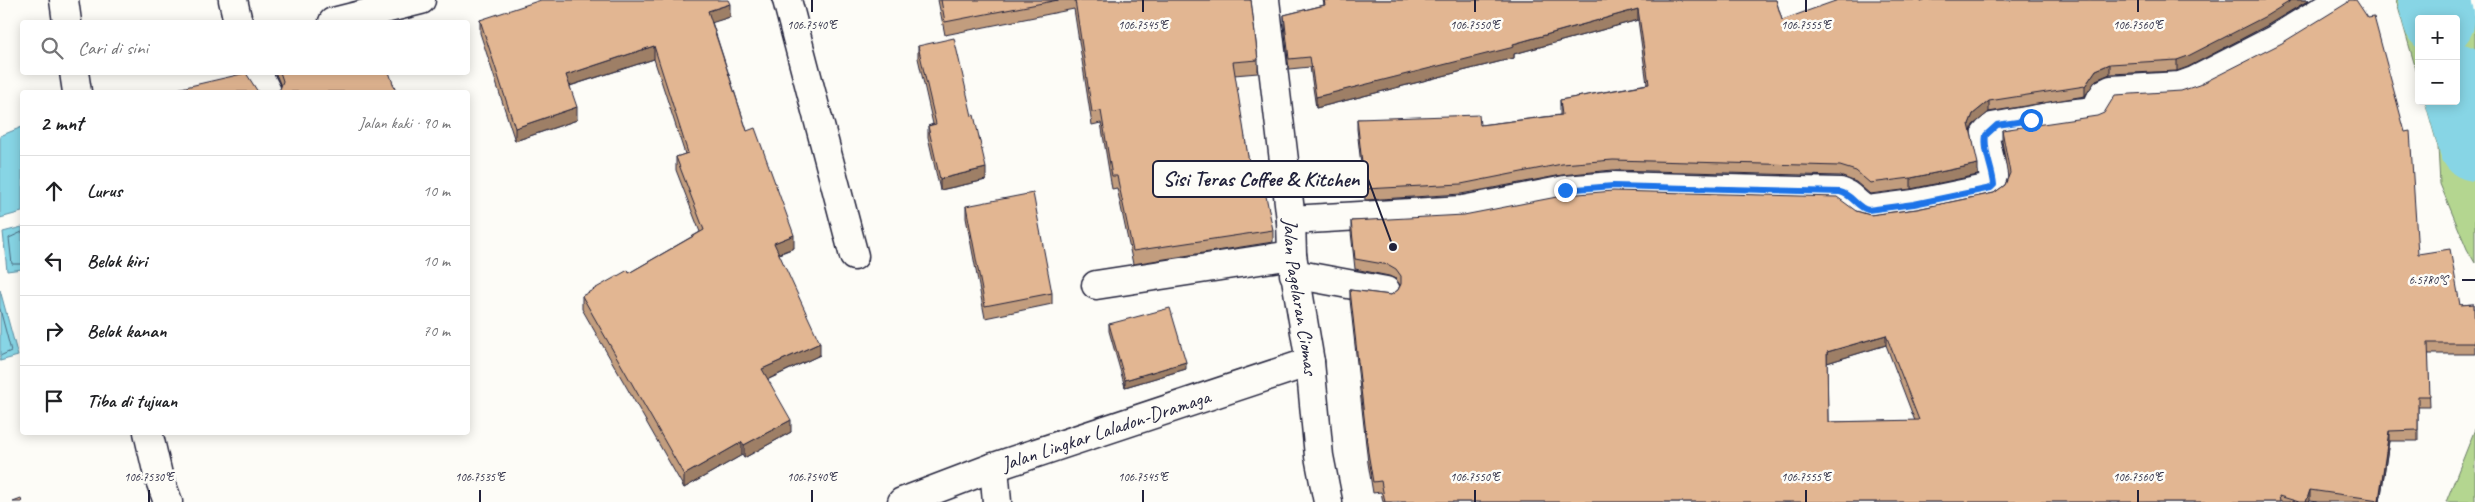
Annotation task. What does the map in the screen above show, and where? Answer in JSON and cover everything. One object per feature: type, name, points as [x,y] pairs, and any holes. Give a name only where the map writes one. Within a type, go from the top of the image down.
[{"type":"street","points":[[64,0],[67,20]]},
{"type":"street","points":[[233,0],[238,20]]},
{"type":"street","points":[[341,20],[421,0]]},
{"type":"street","points":[[787,0],[854,256]]},
{"type":"street","name":"Jalan Pagelaran Ciomas","points":[[1264,0],[1290,220],[1293,264],[1310,362],[1319,456],[1328,502]]},
{"type":"street","points":[[1290,220],[1463,210],[1565,190],[1613,186],[1840,192],[1847,194],[1862,208],[1868,210],[1914,204],[1991,188],[1994,185],[1993,172],[1985,139],[1992,127],[2059,115],[2095,111],[2104,94],[2112,90],[2180,86],[2194,81],[2274,40],[2339,0]]},
{"type":"street","points":[[74,75],[77,90]]},
{"type":"street","points":[[258,75],[266,90]]},
{"type":"street","points":[[1096,284],[1293,264],[1386,291]]},
{"type":"street","name":"Jalan Lingkar Laladon-Dramaga","points":[[902,502],[994,467],[1310,362]]},
{"type":"street","points":[[149,435],[158,475],[168,502]]},
{"type":"street","points":[[994,467],[997,502]]},
{"type":"green space","points":[[2396,0],[2465,0],[2475,17],[2475,263],[2467,249],[2440,184],[2438,147],[2426,105],[2460,105],[2460,15],[2415,15],[2415,66]]},
{"type":"green space","points":[[2475,429],[2475,502],[2446,502]]},
{"type":"water","points":[[20,128],[20,213],[0,218],[0,136]]},
{"type":"water","points":[[20,228],[20,269],[7,271],[3,232]]},
{"type":"water","points":[[0,290],[18,356],[0,361]]},
{"type":"building","points":[[541,0],[728,0],[730,4],[708,11],[747,131],[755,128],[794,235],[774,243],[820,343],[762,369],[791,420],[744,445],[742,442],[684,475],[582,296],[628,270],[629,273],[704,230],[676,157],[688,153],[654,46],[566,75],[577,107],[515,128],[480,20]]},
{"type":"building","points":[[941,0],[1058,0],[945,22]]},
{"type":"building","points":[[1075,0],[1251,0],[1258,60],[1233,62],[1250,169],[1260,167],[1273,230],[1133,251],[1117,176],[1112,176],[1101,111],[1092,112]]},
{"type":"building","points":[[1324,0],[1776,0],[1782,20],[1838,0],[1920,0],[1921,2],[1927,0],[2292,0],[2266,16],[2177,60],[2110,64],[2096,70],[2085,86],[1989,101],[1973,114],[1969,124],[1978,164],[1911,178],[1870,183],[1856,171],[1840,166],[1613,160],[1562,164],[1461,184],[1365,189],[1357,119],[1479,115],[1480,125],[1562,115],[1560,100],[1649,84],[1638,9],[1513,44],[1514,47],[1316,97],[1310,57],[1289,59],[1284,15],[1325,5]]},
{"type":"building","points":[[2349,0],[2356,0],[2368,18],[2374,17],[2405,132],[2410,131],[2418,254],[2450,249],[2460,305],[2474,304],[2475,343],[2428,343],[2430,396],[2418,396],[2418,430],[2389,431],[2379,500],[2310,490],[2306,502],[2299,502],[2279,496],[2280,502],[1385,502],[1381,481],[1373,482],[1350,290],[1391,295],[1398,290],[1401,284],[1401,276],[1396,269],[1389,265],[1355,259],[1351,221],[1464,215],[1567,195],[1613,191],[1837,197],[1856,211],[1870,215],[1917,209],[1994,193],[2005,185],[2010,173],[2002,130],[2097,116],[2104,113],[2115,95],[2181,91],[2199,85],[2282,43]],"holes":[[[1886,335],[1919,420],[1828,422],[1827,352]]]},
{"type":"building","points":[[954,38],[986,168],[940,179],[928,126],[936,124],[918,46]]},
{"type":"building","points":[[237,75],[247,75],[257,90],[173,90]]},
{"type":"building","points":[[281,75],[390,75],[395,90],[279,90],[283,81]]},
{"type":"building","points":[[1033,193],[1052,293],[985,306],[966,206]]},
{"type":"building","points":[[1170,308],[1186,362],[1125,380],[1109,324]]},
{"type":"waterway","points":[[2434,0],[2438,15]]},
{"type":"waterway","points":[[2460,93],[2475,145]]},
{"type":"place","name":"Sisi Teras Coffee & Kitchen","points":[[1393,247]]},
{"type":"route","points":[[1565,190],[1613,186],[1813,193],[1840,192],[1852,197],[1862,208],[1868,210],[1914,204],[1991,188],[1994,185],[1993,172],[1985,139],[1988,131],[1997,125],[2031,120]]}]
